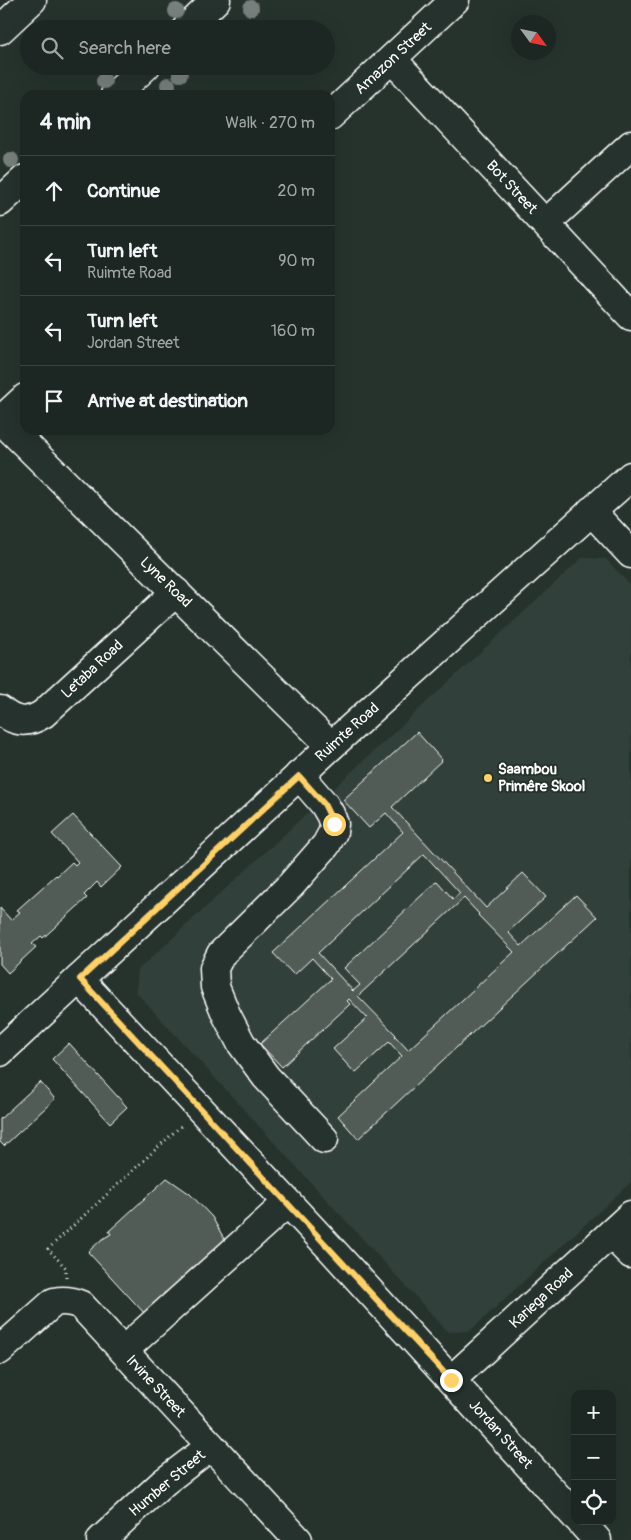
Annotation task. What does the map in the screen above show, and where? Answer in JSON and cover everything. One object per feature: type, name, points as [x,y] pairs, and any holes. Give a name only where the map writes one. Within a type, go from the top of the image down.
[{"type":"street","points":[[0,30],[32,0]]},
{"type":"street","points":[[195,20],[216,0]]},
{"type":"street","name":"Amazon Street","points":[[335,111],[456,0]]},
{"type":"street","name":"Bot Street","points":[[392,59],[631,316]]},
{"type":"street","points":[[120,90],[136,75]]},
{"type":"street","points":[[546,224],[631,145]]},
{"type":"street","points":[[0,202],[20,184]]},
{"type":"street","points":[[0,420],[20,402]]},
{"type":"street","name":"Lyne Road","points":[[0,420],[331,746]]},
{"type":"street","name":"Ruimte Road","points":[[0,1052],[331,746],[631,476]]},
{"type":"street","points":[[591,511],[631,554]]},
{"type":"street","name":"Letaba Road","points":[[0,710],[15,720],[22,721],[30,720],[43,714],[176,592]]},
{"type":"street","points":[[299,776],[324,804],[334,824],[333,832],[326,845],[291,885],[221,954],[214,968],[215,987],[241,1043],[266,1077],[324,1139]]},
{"type":"street","name":"Jordan Street","points":[[80,979],[571,1512]]},
{"type":"street","points":[[124,1350],[287,1203]]},
{"type":"street","name":"Kariega Road","points":[[451,1380],[631,1215]]},
{"type":"street","points":[[611,1234],[631,1254]]},
{"type":"street","name":"Irvine Street","points":[[0,1350],[54,1302],[73,1302],[86,1310],[298,1540]]},
{"type":"street","name":"Humber Street","points":[[101,1540],[164,1482],[211,1446]]},
{"type":"street","points":[[584,1525],[597,1540]]},
{"type":"path","points":[[66,1282],[66,1268],[48,1249],[187,1120]]},
{"type":"shaded area","name":"Saambou Primêre Skool","points":[[582,558],[606,559],[631,586],[631,1182],[470,1331],[448,1332],[136,992],[138,970]]},
{"type":"building","points":[[417,732],[442,760],[392,807],[486,908],[523,873],[546,897],[508,932],[521,946],[576,895],[597,917],[358,1139],[338,1116],[402,1056],[389,1042],[355,1073],[333,1049],[367,1018],[349,999],[347,1001],[350,1004],[282,1067],[260,1044],[331,979],[312,958],[294,975],[273,953],[403,832],[386,813],[369,828],[343,800]],"holes":[[[424,854],[460,893],[453,899],[437,881],[344,968],[360,985],[353,991],[318,953]],[[464,898],[514,952],[408,1050],[358,996]]]},
{"type":"building","points":[[73,815],[122,867],[101,887],[97,882],[84,895],[87,898],[43,938],[41,936],[32,944],[36,947],[8,973],[0,964],[0,908],[11,920],[20,912],[17,910],[56,875],[72,862],[75,865],[78,862],[52,834]]},
{"type":"building","points":[[69,1043],[127,1107],[110,1123],[52,1059]]},
{"type":"building","points":[[40,1082],[55,1099],[4,1146],[0,1142],[0,1119]]},
{"type":"building","points":[[167,1178],[190,1194],[212,1217],[226,1242],[168,1294],[165,1292],[159,1302],[145,1314],[88,1252],[111,1234],[109,1231]]},
{"type":"place","name":"Saambou Primêre Skool","points":[[488,778]]},
{"type":"route","points":[[334,824],[324,804],[299,776],[80,979],[451,1380]]}]
